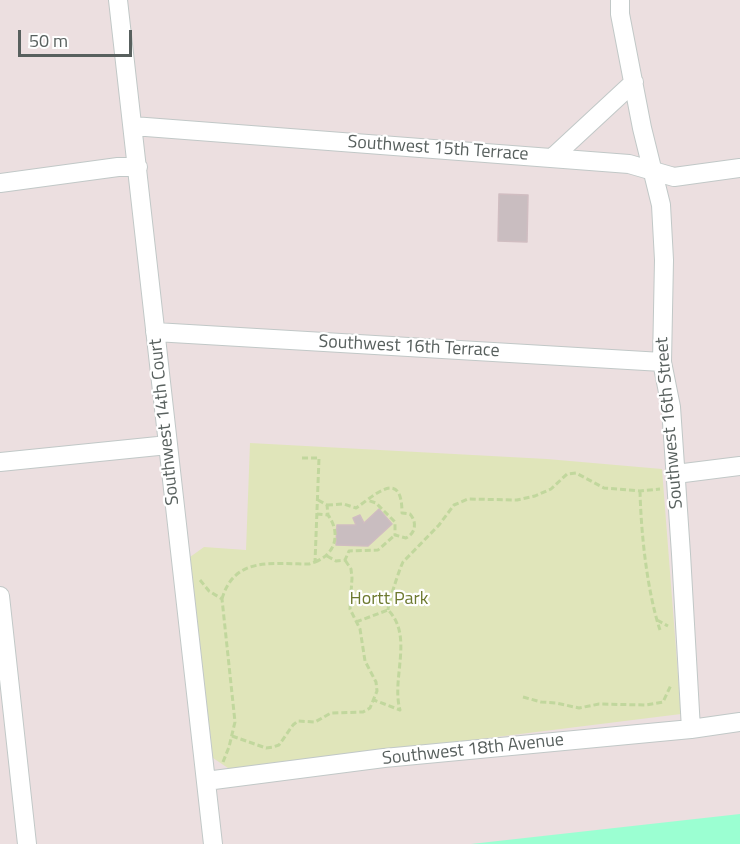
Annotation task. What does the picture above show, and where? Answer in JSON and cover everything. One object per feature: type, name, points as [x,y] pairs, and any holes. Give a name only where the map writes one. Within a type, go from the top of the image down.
[{"type":"street","name":"Southwest 14th Court","points":[[118,0],[168,445],[212,774],[213,844]]},
{"type":"street","name":"Southwest 16th Street","points":[[618,5],[660,205],[664,260],[662,362],[670,406],[671,481],[691,729]]},
{"type":"street","points":[[552,158],[633,82]]},
{"type":"street","name":"Southwest 15th Terrace","points":[[133,126],[629,164],[674,177],[740,168]]},
{"type":"street","points":[[0,183],[118,167],[138,167]]},
{"type":"street","name":"Southwest 16th Terrace","points":[[155,333],[662,362]]},
{"type":"street","points":[[0,462],[168,445]]},
{"type":"street","points":[[671,481],[740,466]]},
{"type":"street","points":[[0,596],[27,844]]},
{"type":"street","name":"Southwest 18th Avenue","points":[[212,774],[691,729],[740,722]]},
{"type":"path","points":[[302,458],[319,458],[315,562]]},
{"type":"path","points":[[374,700],[400,710],[396,690],[401,636],[395,617],[388,610],[388,604],[403,562],[439,525],[454,505],[468,499],[517,500],[535,496],[551,489],[567,474],[576,473],[604,488],[640,491],[671,481]]},
{"type":"path","points":[[318,500],[327,505],[344,504],[356,508],[387,487],[398,492],[402,502],[402,513],[410,513],[415,523],[410,536],[402,538],[395,535]]},
{"type":"path","points":[[640,491],[640,515],[648,573],[660,630]]},
{"type":"path","points":[[345,560],[350,552],[378,550],[395,535],[395,522],[376,503],[367,500]]},
{"type":"path","points":[[212,774],[229,747],[235,718],[222,600],[236,575],[251,566],[267,563],[302,564],[315,562],[327,556],[335,539],[335,527],[328,515],[327,505]]},
{"type":"path","points":[[317,514],[328,515]]},
{"type":"path","points":[[327,556],[336,561],[345,560]]},
{"type":"path","points":[[232,736],[266,748],[273,747],[279,745],[293,724],[298,721],[315,722],[337,712],[363,712],[369,708],[377,691],[376,682],[365,662],[362,652],[362,636],[350,609],[352,578],[351,569],[345,560]]},
{"type":"path","points":[[199,578],[209,591],[222,600]]},
{"type":"path","points":[[356,622],[388,610]]},
{"type":"path","points":[[657,620],[667,624],[670,629]]},
{"type":"path","points":[[523,697],[579,708],[610,703],[654,704],[663,702],[672,681]]},
{"type":"green space","name":"Hortt Park","points":[[250,443],[547,459],[662,469],[681,714],[231,770],[213,758],[190,557],[204,547],[246,550]]},
{"type":"shaded area","points":[[740,814],[740,844],[471,844]]},
{"type":"building","points":[[499,194],[528,195],[527,242],[498,241]]},
{"type":"building","points":[[379,509],[392,524],[368,546],[336,545],[337,525],[356,525],[353,518],[360,515],[364,523]]}]
